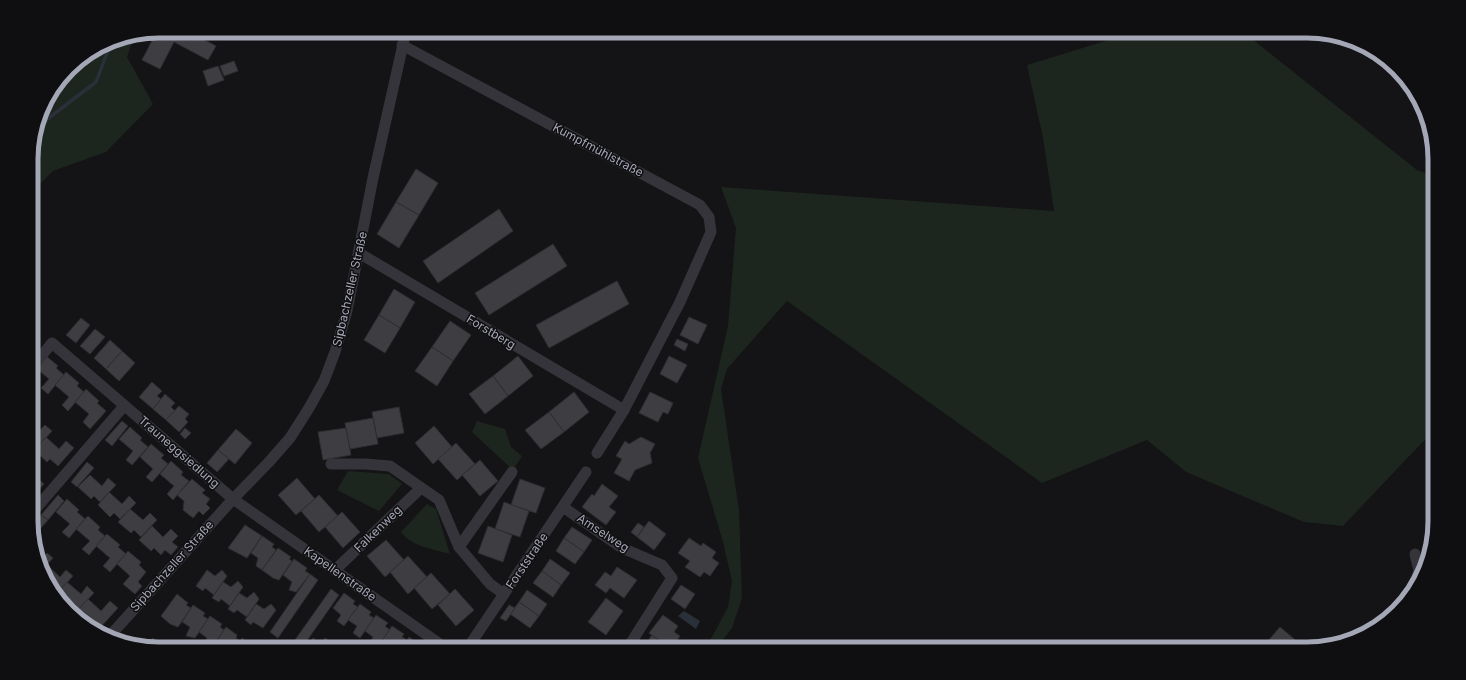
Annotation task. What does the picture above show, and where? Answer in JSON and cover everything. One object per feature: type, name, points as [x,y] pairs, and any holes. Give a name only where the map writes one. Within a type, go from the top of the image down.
[{"type":"street","name":"Sipbachzeller Straße","points":[[113,633],[290,438],[310,408],[324,381],[335,352],[346,311],[359,253],[373,178],[404,38]]},
{"type":"street","name":"Kumpfmühlstraße","points":[[402,45],[700,205],[709,217],[711,232],[680,302],[624,410]]},
{"type":"street","name":"Forstberg","points":[[359,253],[624,410]]},
{"type":"street","name":"Trauneggsiedlung","points":[[38,360],[52,343],[233,499]]},
{"type":"street","points":[[38,506],[124,406]]},
{"type":"street","points":[[597,453],[624,410]]},
{"type":"street","points":[[331,464],[390,466],[439,500],[459,547],[490,584],[504,594]]},
{"type":"street","points":[[459,547],[512,472]]},
{"type":"street","name":"Forststraße","points":[[472,642],[586,472]]},
{"type":"street","name":"Falkenweg","points":[[336,570],[421,488]]},
{"type":"street","name":"Kapellenstraße","points":[[233,499],[437,642]]},
{"type":"street","name":"Amselweg","points":[[563,507],[622,548],[662,565],[672,578],[631,642]]},
{"type":"street","points":[[1414,554],[1418,569]]},
{"type":"shaded area","points":[[1115,38],[1251,38],[1417,170],[1428,174],[1428,436],[1343,526],[1304,522],[1186,472],[1147,440],[1042,483],[787,301],[727,369],[721,389],[739,510],[742,598],[732,628],[721,642],[708,642],[728,607],[732,581],[723,542],[698,458],[728,326],[736,228],[721,187],[1054,211],[1043,138],[1027,65]]},
{"type":"shaded area","points":[[132,41],[127,57],[153,104],[106,152],[53,171],[38,186],[39,143],[42,128],[50,105],[63,85],[79,68],[105,50]]},
{"type":"shaded area","points":[[477,421],[505,429],[511,447],[522,456],[513,470],[472,432]]},
{"type":"shaded area","points":[[348,471],[389,474],[402,484],[379,511],[337,490]]},
{"type":"shaded area","points":[[427,504],[436,509],[450,554],[417,544],[401,532]]},
{"type":"shaded area","points":[[684,611],[700,621],[696,629],[678,616]]},
{"type":"building","points":[[153,38],[201,38],[216,46],[208,60],[174,42],[160,69],[142,60]]},
{"type":"building","points":[[234,61],[238,71],[224,76],[220,66]]},
{"type":"building","points":[[218,66],[224,80],[208,86],[203,71]]},
{"type":"building","points":[[416,169],[438,183],[419,215],[396,202]]},
{"type":"building","points":[[396,202],[419,215],[399,248],[377,234]]},
{"type":"building","points":[[499,209],[513,231],[438,283],[423,261]]},
{"type":"building","points":[[553,244],[567,266],[489,315],[475,293]]},
{"type":"building","points":[[617,281],[629,304],[549,348],[536,325]]},
{"type":"building","points":[[394,289],[415,302],[400,328],[379,315]]},
{"type":"building","points":[[379,315],[400,328],[385,353],[364,340]]},
{"type":"building","points":[[689,317],[707,325],[698,344],[680,335]]},
{"type":"building","points":[[81,318],[90,325],[76,343],[66,335]]},
{"type":"building","points":[[450,321],[471,335],[453,361],[432,347]]},
{"type":"building","points":[[95,329],[105,337],[90,354],[80,346]]},
{"type":"building","points":[[677,339],[688,344],[685,351],[674,345]]},
{"type":"building","points":[[110,340],[122,351],[106,369],[94,358]]},
{"type":"building","points":[[432,347],[453,361],[437,386],[415,371]]},
{"type":"building","points":[[122,351],[135,363],[119,381],[106,369]]},
{"type":"building","points":[[45,355],[58,366],[56,368],[64,375],[48,394],[41,388],[49,379],[38,370],[38,363]]},
{"type":"building","points":[[518,356],[533,376],[508,396],[493,376]]},
{"type":"building","points":[[669,356],[687,365],[677,383],[660,374]]},
{"type":"building","points":[[66,372],[79,383],[77,386],[84,392],[68,411],[62,405],[69,397],[55,385]]},
{"type":"building","points":[[493,376],[508,396],[485,414],[469,394]]},
{"type":"building","points":[[152,382],[162,391],[157,396],[161,399],[153,409],[139,397]]},
{"type":"building","points":[[86,389],[99,401],[97,403],[106,411],[90,429],[83,422],[89,414],[75,402]]},
{"type":"building","points":[[574,392],[589,412],[564,432],[549,412]]},
{"type":"building","points":[[650,392],[673,403],[668,414],[663,412],[658,422],[639,413]]},
{"type":"building","points":[[165,394],[175,403],[171,407],[175,411],[166,420],[153,409]]},
{"type":"building","points":[[179,406],[189,414],[185,419],[188,422],[179,432],[166,420]]},
{"type":"building","points":[[399,407],[404,433],[377,438],[372,412]]},
{"type":"building","points":[[549,412],[564,432],[541,449],[525,430]]},
{"type":"building","points":[[373,418],[378,444],[350,449],[345,423]]},
{"type":"building","points":[[122,421],[128,426],[112,446],[105,440]]},
{"type":"building","points":[[45,425],[52,431],[38,447],[38,432]]},
{"type":"building","points":[[434,426],[452,447],[433,464],[415,443]]},
{"type":"building","points":[[130,427],[142,438],[140,440],[148,447],[132,465],[126,460],[133,451],[119,439]]},
{"type":"building","points":[[185,428],[191,433],[185,439],[180,434]]},
{"type":"building","points":[[346,428],[351,455],[323,460],[318,432]]},
{"type":"building","points":[[236,429],[252,443],[235,464],[218,450]]},
{"type":"building","points":[[46,437],[59,449],[66,441],[74,448],[58,466],[50,459],[47,462],[38,454],[38,446]]},
{"type":"building","points":[[641,437],[655,444],[650,453],[652,463],[635,470],[629,481],[614,473],[622,459],[616,456],[625,441],[629,444]]},
{"type":"building","points":[[456,443],[475,464],[457,480],[438,459]]},
{"type":"building","points":[[151,444],[164,455],[161,458],[168,464],[152,482],[146,477],[153,469],[140,457]]},
{"type":"building","points":[[218,450],[229,459],[217,472],[207,463]]},
{"type":"building","points":[[480,460],[498,481],[480,496],[462,475]]},
{"type":"building","points":[[171,461],[183,472],[181,475],[189,481],[173,500],[167,494],[174,486],[160,474]]},
{"type":"building","points":[[87,462],[94,468],[77,487],[71,482]]},
{"type":"building","points":[[90,475],[102,486],[108,478],[116,485],[100,502],[94,496],[91,499],[78,487]]},
{"type":"building","points":[[297,478],[315,499],[296,515],[278,495]]},
{"type":"building","points":[[38,479],[44,484],[38,491]]},
{"type":"building","points":[[192,479],[205,490],[202,493],[210,499],[206,504],[210,508],[203,515],[199,511],[193,518],[183,510],[184,501],[177,495]]},
{"type":"building","points":[[520,479],[545,488],[536,513],[511,505]]},
{"type":"building","points":[[602,484],[618,496],[609,507],[616,512],[606,525],[582,507],[592,494],[594,496]]},
{"type":"building","points":[[109,492],[122,504],[129,496],[136,503],[120,519],[114,513],[110,517],[98,505]]},
{"type":"building","points":[[58,495],[64,501],[48,520],[41,515]]},
{"type":"building","points":[[319,495],[338,516],[319,532],[301,511]]},
{"type":"building","points":[[67,499],[79,510],[77,512],[85,519],[69,538],[62,532],[70,524],[56,512]]},
{"type":"building","points":[[504,502],[529,511],[520,537],[495,529]]},
{"type":"building","points":[[130,509],[143,520],[150,513],[157,520],[141,537],[134,530],[131,533],[118,522]]},
{"type":"building","points":[[342,512],[360,532],[343,548],[325,527]]},
{"type":"building","points":[[41,515],[48,520],[39,531],[38,521]]},
{"type":"building","points":[[88,516],[100,527],[98,530],[105,536],[89,555],[82,549],[90,541],[76,529]]},
{"type":"building","points":[[649,521],[666,534],[654,550],[637,537]]},
{"type":"building","points":[[638,523],[644,527],[637,537],[631,532]]},
{"type":"building","points":[[245,525],[262,536],[247,558],[228,548]]},
{"type":"building","points":[[152,526],[163,537],[171,529],[178,536],[172,542],[178,547],[171,555],[165,550],[161,555],[154,548],[151,551],[139,540]]},
{"type":"building","points":[[488,526],[512,535],[503,562],[478,553]]},
{"type":"building","points":[[572,527],[592,540],[584,552],[564,538]]},
{"type":"building","points":[[107,534],[120,545],[118,547],[126,554],[110,572],[103,566],[110,558],[96,546]]},
{"type":"building","points":[[262,536],[274,544],[272,547],[276,550],[262,570],[256,566],[258,558],[251,553]]},
{"type":"building","points":[[564,538],[584,552],[575,564],[556,551]]},
{"type":"building","points":[[689,538],[701,546],[703,543],[716,552],[712,558],[719,563],[710,576],[704,572],[700,577],[685,567],[690,561],[678,553]]},
{"type":"building","points":[[386,540],[404,560],[385,577],[367,556]]},
{"type":"building","points":[[278,548],[291,557],[289,559],[292,561],[279,580],[273,578],[262,570]]},
{"type":"building","points":[[128,551],[141,562],[139,565],[146,572],[138,582],[142,586],[135,594],[123,584],[130,576],[117,564]]},
{"type":"building","points":[[47,553],[53,558],[46,565],[44,556]]},
{"type":"building","points":[[408,556],[427,577],[408,594],[390,572]]},
{"type":"building","points":[[294,559],[307,568],[305,571],[310,574],[296,592],[289,590],[292,582],[283,575]]},
{"type":"building","points":[[550,559],[570,573],[561,585],[542,571]]},
{"type":"building","points":[[46,566],[60,577],[66,570],[73,576],[60,591],[54,582]]},
{"type":"building","points":[[617,567],[637,580],[624,598],[610,588],[606,593],[595,585],[605,572],[611,576]]},
{"type":"building","points":[[207,570],[215,576],[222,570],[227,576],[214,595],[205,588],[203,591],[196,586]]},
{"type":"building","points":[[542,571],[561,585],[553,597],[533,583]]},
{"type":"building","points":[[431,573],[450,594],[432,609],[414,588]]},
{"type":"building","points":[[310,574],[318,580],[278,638],[270,632]]},
{"type":"building","points":[[238,581],[243,587],[230,606],[221,599],[219,602],[212,598],[223,582],[231,587]]},
{"type":"building","points":[[67,582],[81,594],[87,586],[94,593],[78,610],[71,604],[60,590]]},
{"type":"building","points":[[681,585],[695,594],[685,609],[671,599]]},
{"type":"building","points":[[331,589],[339,595],[306,642],[294,642]]},
{"type":"building","points":[[455,589],[474,610],[456,626],[438,605]]},
{"type":"building","points":[[527,590],[547,604],[539,616],[519,602]]},
{"type":"building","points":[[254,592],[259,599],[247,617],[237,610],[234,613],[228,609],[239,593],[247,598]]},
{"type":"building","points":[[344,593],[355,601],[353,604],[358,607],[344,626],[337,621],[341,615],[333,608]]},
{"type":"building","points":[[177,594],[188,603],[186,605],[191,608],[178,627],[170,624],[161,616]]},
{"type":"building","points":[[606,598],[623,611],[606,635],[588,622]]},
{"type":"building","points":[[88,599],[101,611],[110,601],[118,608],[101,627],[77,611]]},
{"type":"building","points":[[519,602],[539,616],[530,628],[510,614]]},
{"type":"building","points":[[256,604],[264,609],[271,604],[276,610],[263,628],[253,622],[251,625],[245,620]]},
{"type":"building","points":[[360,604],[371,612],[369,615],[374,618],[360,638],[353,633],[357,626],[348,620]]},
{"type":"building","points":[[193,605],[205,613],[203,616],[208,619],[195,638],[186,636],[190,627],[182,622]]},
{"type":"building","points":[[509,605],[515,608],[506,621],[500,618]]},
{"type":"building","points":[[376,615],[388,623],[385,626],[390,630],[381,642],[370,642],[373,637],[365,631]]},
{"type":"building","points":[[663,615],[678,626],[674,632],[680,636],[676,642],[661,642],[649,633]]},
{"type":"building","points":[[210,616],[222,624],[220,627],[224,630],[216,642],[204,642],[207,638],[199,632]]},
{"type":"building","points":[[392,626],[404,634],[402,637],[407,640],[406,642],[381,642]]},
{"type":"building","points":[[226,627],[237,635],[236,638],[240,641],[239,642],[216,642]]},
{"type":"building","points":[[1280,627],[1298,642],[1267,642]]},
{"type":"building","points":[[652,635],[661,642],[647,642]]},
{"type":"building","points":[[409,637],[416,642],[406,642]]},
{"type":"building","points":[[153,638],[157,642],[149,641]]},
{"type":"building","points":[[242,638],[248,642],[239,642]]},
{"type":"building","points":[[313,638],[318,642],[310,642]]},
{"type":"building","points":[[325,638],[331,642],[322,642]]},
{"type":"waterway","points":[[44,122],[96,82],[109,49]]}]
